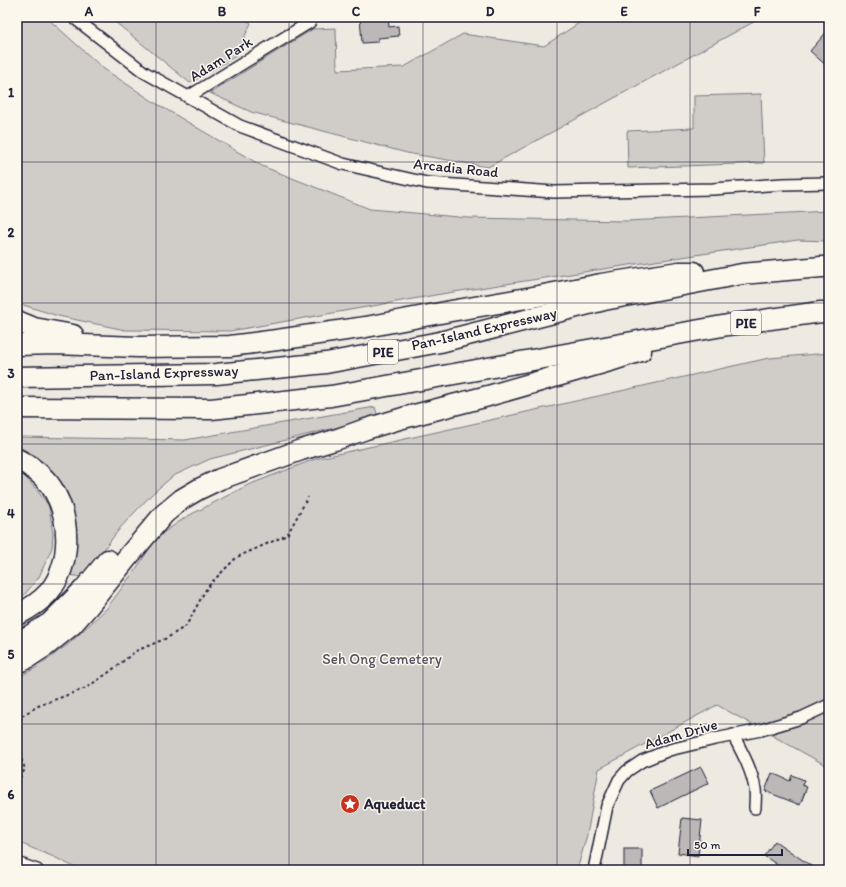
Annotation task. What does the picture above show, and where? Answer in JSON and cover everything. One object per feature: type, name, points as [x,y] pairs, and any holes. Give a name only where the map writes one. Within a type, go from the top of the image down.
[{"type":"highway","name":"Pan-Island Expressway","points":[[17,377],[216,374],[326,363],[440,342],[604,300],[742,274],[820,267],[829,268]]},
{"type":"highway","points":[[17,345],[55,344],[138,347],[230,346],[366,327],[601,284],[679,272],[742,274]]},
{"type":"highway","name":"PIE","points":[[17,408],[211,409],[331,396],[663,336],[820,312],[829,313]]},
{"type":"highway","points":[[17,321],[34,328],[98,338],[138,347]]},
{"type":"highway","points":[[17,663],[48,645],[72,625],[164,514],[182,499],[199,489],[220,479],[366,429],[637,353],[649,347],[663,336]]},
{"type":"highway","points":[[17,459],[26,463],[51,487],[59,501],[66,533],[62,566],[49,592],[28,609],[17,615]]},
{"type":"highway","points":[[17,642],[50,623],[84,589],[129,536],[154,516],[164,514]]},
{"type":"street","name":"Arcadia Road","points":[[73,17],[144,72],[240,126],[343,164],[427,183],[554,192],[713,189],[783,184],[829,183]]},
{"type":"street","name":"Adam Park","points":[[188,97],[310,22]]},
{"type":"street","name":"Adam Drive","points":[[594,870],[607,806],[619,780],[626,770],[642,761],[669,750],[761,730],[801,718],[829,705]]},
{"type":"street","name":"Adam Drive","points":[[733,735],[749,769],[755,789],[755,808]]},
{"type":"street","points":[[17,863],[37,870]]},
{"type":"path","points":[[17,719],[38,706],[86,688],[136,651],[167,638],[186,626],[205,591],[237,557],[287,535],[308,496]]},
{"type":"path","points":[[17,748],[25,769],[17,783]]},
{"type":"green space","points":[[17,17],[46,17],[104,69],[157,104],[262,166],[370,209],[469,218],[627,221],[829,211],[829,241],[798,240],[675,258],[447,293],[230,331],[125,330],[58,316],[17,303]]},
{"type":"green space","points":[[109,17],[242,17],[251,23],[236,56],[190,83]]},
{"type":"green space","points":[[588,17],[758,17],[759,19],[488,167],[407,153],[251,112],[210,93],[313,29],[336,28],[337,70],[404,67],[463,34],[544,46]]},
{"type":"green space","points":[[761,94],[764,163],[628,168],[627,131],[694,128],[694,96]]},
{"type":"green space","name":"Seh Ong Cemetery","points":[[829,353],[829,767],[717,705],[599,769],[587,835],[577,870],[80,870],[54,857],[17,842],[17,678],[39,666],[71,642],[107,608],[157,537],[186,517],[248,485],[315,459],[769,358]]},
{"type":"green space","points":[[375,407],[378,417],[210,459],[173,476],[153,493],[121,527],[83,577],[68,575],[74,549],[74,515],[60,481],[36,456],[19,447],[20,437],[185,440]]},
{"type":"green space","points":[[17,470],[20,471],[36,489],[49,506],[53,534],[52,548],[39,577],[17,602]]},
{"type":"building","points":[[360,17],[388,17],[389,27],[398,26],[399,36],[378,38],[378,42],[362,43]]},
{"type":"building","points":[[829,29],[829,68],[810,51]]},
{"type":"building","points":[[701,767],[709,783],[658,808],[650,791]]},
{"type":"building","points":[[772,773],[790,781],[792,775],[804,780],[802,785],[807,787],[800,805],[765,791]]},
{"type":"building","points":[[682,818],[702,820],[698,856],[678,853]]},
{"type":"building","points":[[775,841],[817,870],[785,870],[764,856]]},
{"type":"building","points":[[624,849],[642,849],[642,870],[624,870]]},
{"type":"place","name":"Aqueduct","points":[[350,804]]}]
